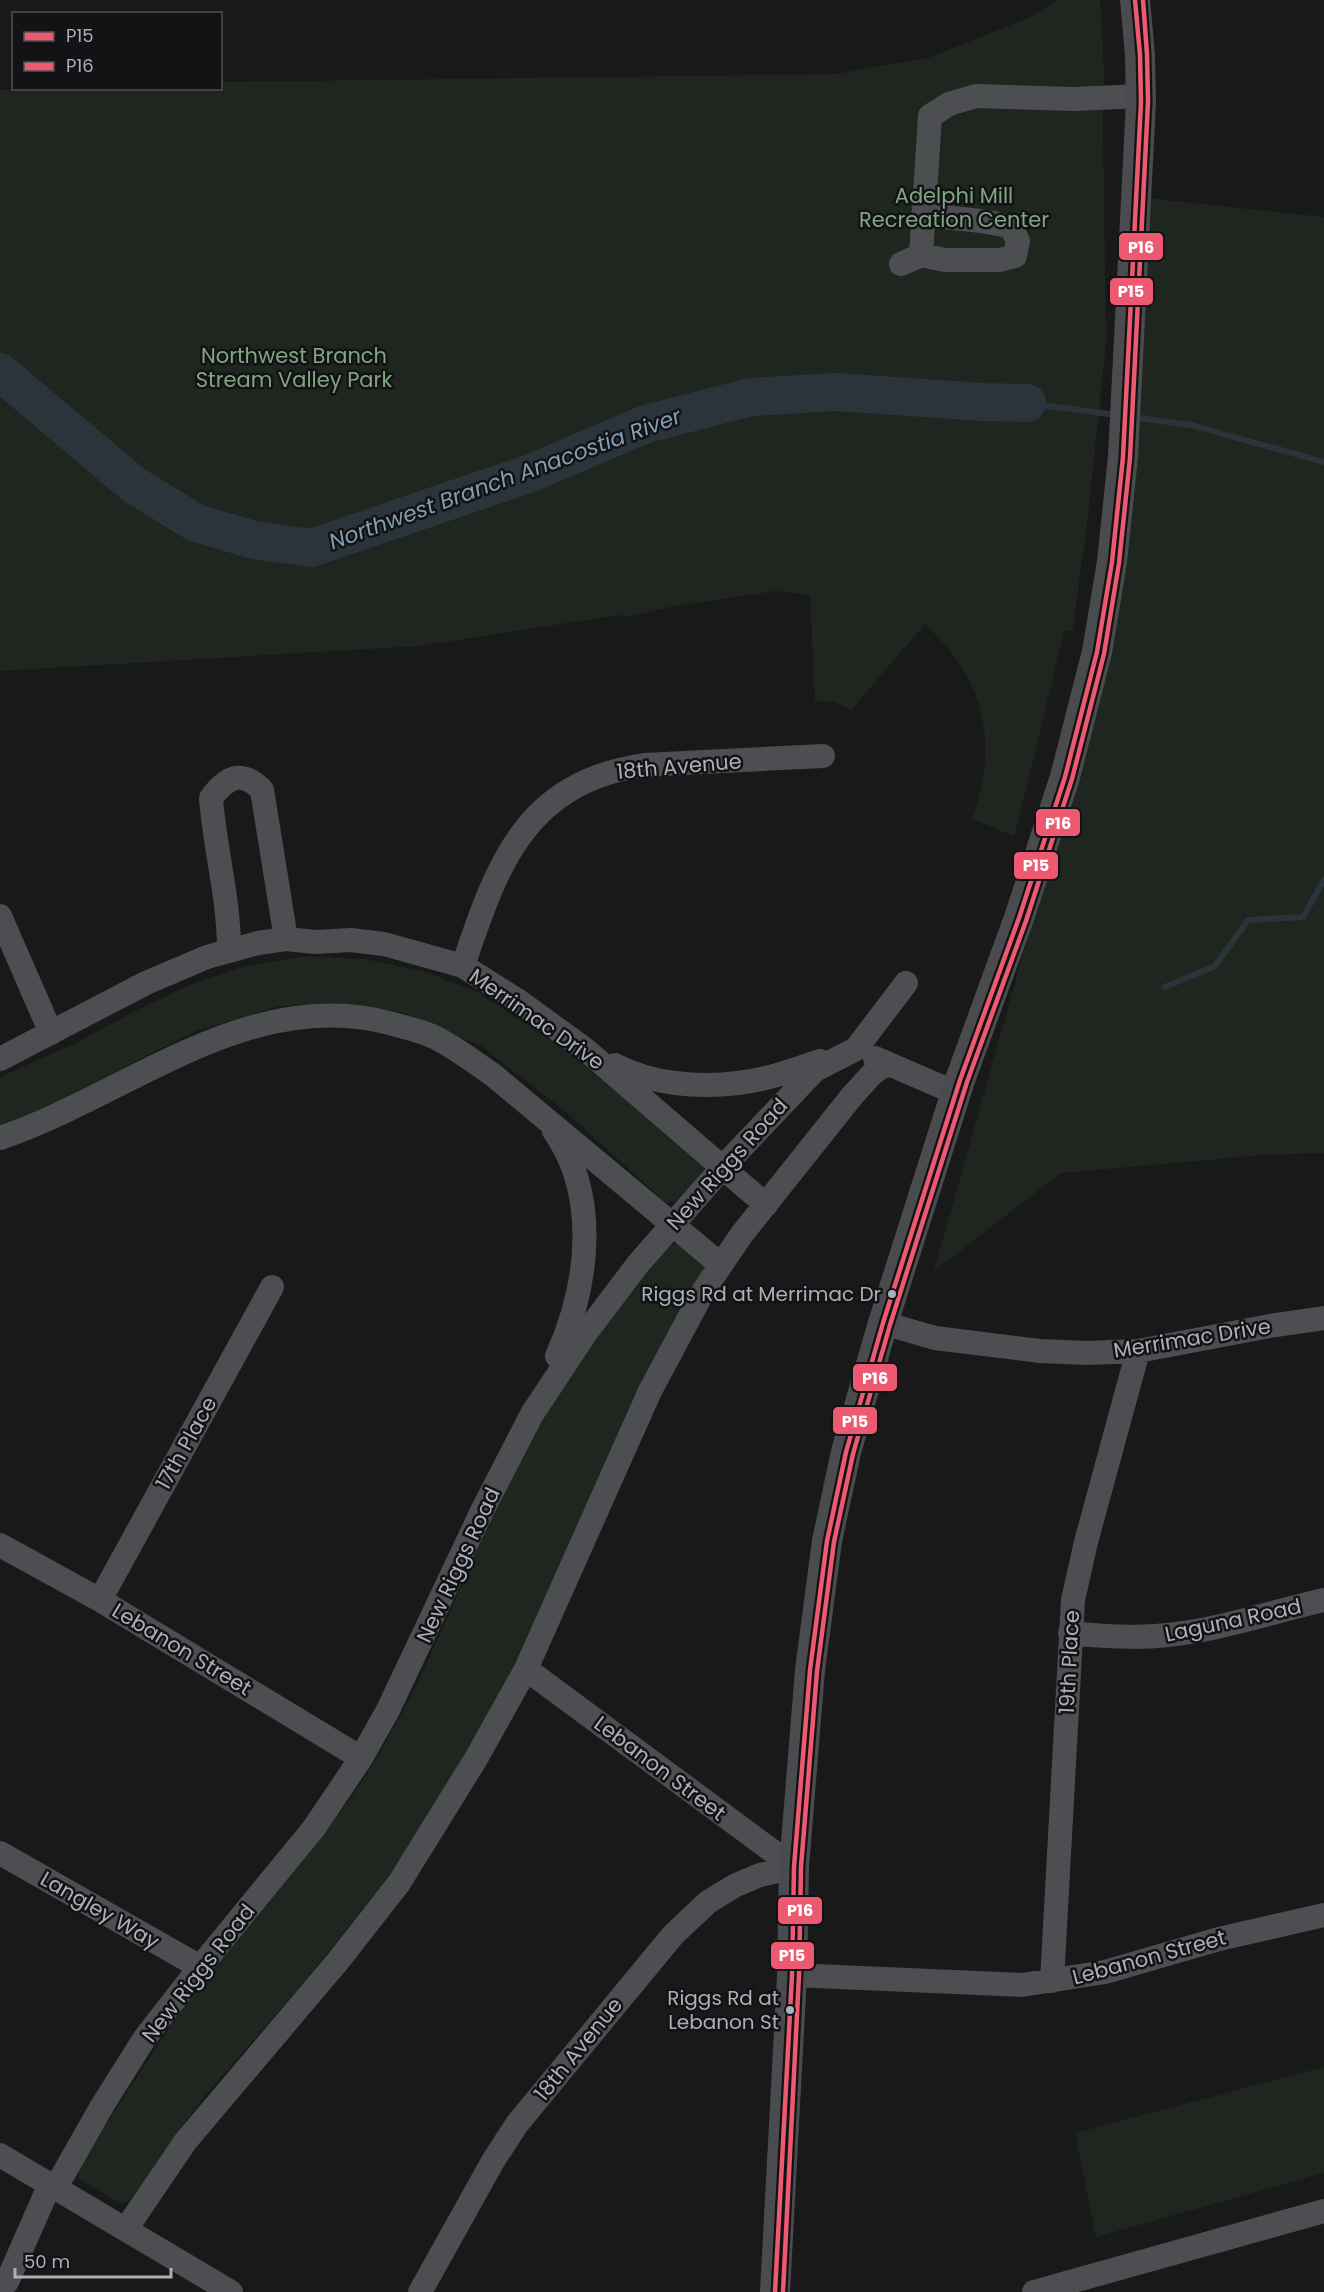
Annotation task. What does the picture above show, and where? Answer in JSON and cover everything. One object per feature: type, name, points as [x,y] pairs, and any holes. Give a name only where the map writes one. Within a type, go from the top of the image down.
[{"type":"main road","points":[[774,2292],[792,1975],[794,1867],[810,1670],[827,1541],[846,1452],[883,1323],[956,1093],[1019,918],[1065,777],[1097,652],[1112,562],[1127,393],[1141,96],[1140,55],[1134,0]]},
{"type":"street","points":[[923,215],[1011,227],[1018,241],[1014,256],[1000,260],[911,259],[923,215],[930,117],[949,104],[976,96],[1074,99],[1141,96]]},
{"type":"street","name":"18th Avenue","points":[[464,966],[485,900],[512,846],[526,827],[544,810],[578,785],[619,769],[644,765],[823,756]]},
{"type":"street","points":[[230,950],[229,917],[211,798],[223,783],[238,777],[253,781],[262,790],[286,939]]},
{"type":"street","points":[[0,916],[51,1034]]},
{"type":"street","name":"Merrimac Drive","points":[[0,1059],[168,972],[230,950],[286,939],[316,942],[351,940],[384,944],[464,966],[520,1002],[586,1050],[766,1205]]},
{"type":"street","name":"New Riggs Road","points":[[7,2282],[53,2186],[144,2039],[308,1835],[361,1758],[388,1710],[483,1509],[532,1414],[585,1334],[672,1224],[723,1167],[815,1070],[856,1049],[906,983]]},
{"type":"street","points":[[0,1138],[114,1088],[194,1047],[270,1022],[300,1016],[376,1019],[433,1037],[456,1049],[493,1075],[721,1265]]},
{"type":"street","points":[[586,1050],[624,1070],[646,1077],[692,1084],[739,1083],[788,1072],[856,1049],[956,1093]]},
{"type":"street","points":[[126,2229],[185,2142],[338,1961],[399,1883],[477,1757],[526,1669],[650,1391],[704,1290],[766,1205],[852,1096],[872,1074],[888,1065]]},
{"type":"street","points":[[532,1414],[566,1336],[577,1302],[585,1251],[583,1214],[578,1185],[568,1155],[541,1115]]},
{"type":"street","name":"17th Place","points":[[100,1599],[272,1287]]},
{"type":"street","name":"Merrimac Drive","points":[[883,1323],[935,1338],[1040,1351],[1087,1353],[1138,1351],[1324,1318]]},
{"type":"street","name":"19th Place","points":[[1052,1981],[1070,1634],[1077,1576],[1138,1351]]},
{"type":"street","name":"Lebanon Street","points":[[0,1545],[100,1599],[361,1758]]},
{"type":"street","name":"Laguna Road","points":[[1070,1634],[1129,1637],[1177,1634],[1236,1623],[1324,1600]]},
{"type":"street","name":"Lebanon Street","points":[[526,1669],[794,1867]]},
{"type":"street","name":"Langley Way","points":[[0,1853],[200,1967]]},
{"type":"street","name":"18th Avenue","points":[[420,2292],[493,2161],[518,2124],[673,1935],[708,1902],[736,1885],[760,1875],[794,1867]]},
{"type":"street","name":"Lebanon Street","points":[[792,1975],[1022,1985],[1105,1972],[1219,1939],[1324,1915]]},
{"type":"street","points":[[0,2155],[231,2292]]},
{"type":"street","points":[[1034,2292],[1324,2211]]},
{"type":"green space","name":"Northwest Branch Stream Valley Park","points":[[1057,0],[1100,0],[1104,69],[1106,343],[1073,631],[1065,630],[1014,836],[972,819],[985,764],[982,714],[974,690],[946,646],[925,624],[851,710],[834,702],[815,701],[810,595],[775,591],[675,606],[628,617],[618,615],[419,646],[0,671],[0,90],[222,90],[222,82],[835,74],[928,58],[1029,18]]},
{"type":"green space","points":[[1147,198],[1324,217],[1324,1153],[1264,1155],[1061,1173],[934,1271],[1074,773]]},
{"type":"green space","points":[[306,956],[365,959],[423,971],[477,992],[557,1044],[701,1160],[705,1170],[681,1201],[666,1203],[566,1112],[481,1046],[405,1013],[334,1005],[279,1006],[196,1031],[132,1063],[76,1097],[0,1127],[0,1077],[76,1043],[139,1009],[197,982],[246,966]]},
{"type":"green space","points":[[683,1243],[702,1257],[706,1272],[509,1676],[446,1791],[384,1882],[301,1986],[202,2099],[134,2197],[122,2204],[79,2179],[79,2166],[175,2021],[209,1974],[337,1817],[375,1761],[397,1723],[435,1645],[507,1487],[558,1395],[612,1318],[669,1245]]},
{"type":"green space","points":[[1324,2067],[1324,2173],[1096,2237],[1075,2133]]},
{"type":"waterway","name":"Northwest Branch Anacostia River","points":[[0,372],[134,485],[196,523],[254,540],[311,548],[531,473],[646,424],[751,397],[836,392],[1027,403]]},
{"type":"waterway","points":[[1027,403],[1116,415]]},
{"type":"waterway","points":[[1132,417],[1191,425],[1324,462]]},
{"type":"waterway","points":[[1165,987],[1215,966],[1248,920],[1303,917],[1324,880]]},
{"type":"transit line","name":"P15","points":[[775,2292],[792,1975],[794,1867],[810,1670],[827,1541],[846,1452],[883,1323],[960,1080],[1019,918],[1065,777],[1097,652],[1112,562],[1123,457],[1141,102],[1135,0]]},
{"type":"transit line","name":"P16","points":[[783,2292],[799,1975],[801,1867],[817,1671],[834,1542],[853,1454],[890,1325],[967,1082],[1026,921],[1072,779],[1104,654],[1119,563],[1130,458],[1148,102],[1143,0]]},
{"type":"place","name":"Riggs Rd at Merrimac Dr","points":[[892,1294]]},
{"type":"place","name":"Riggs Rd at Lebanon St","points":[[790,2010]]},
{"type":"park label","name":"Adelphi Mill Recreation Center","points":[[954,207]]}]
